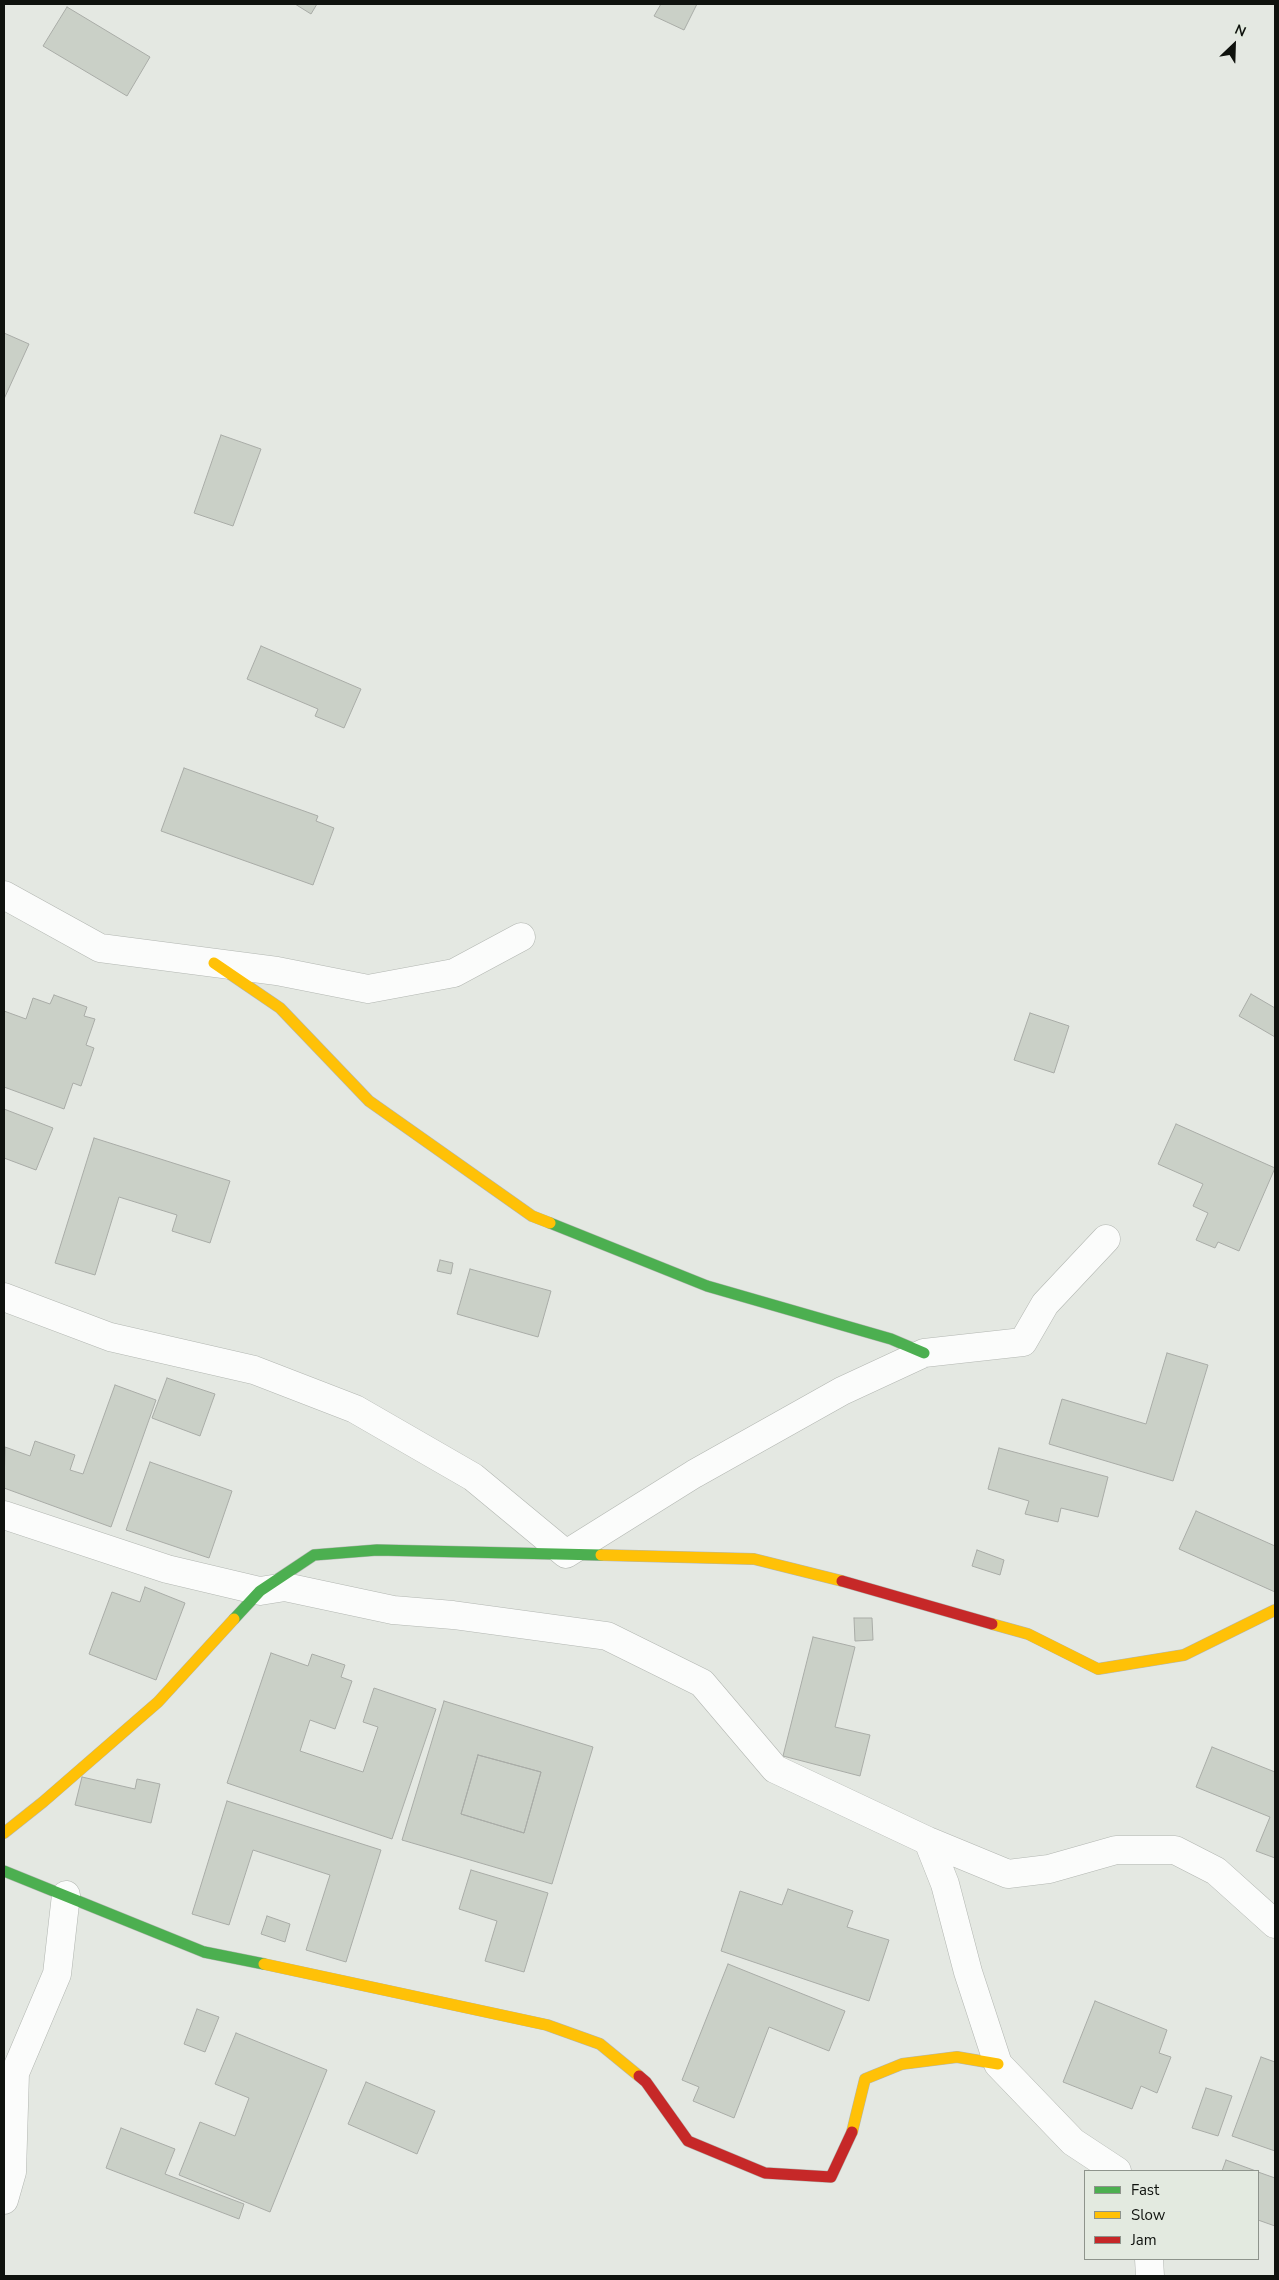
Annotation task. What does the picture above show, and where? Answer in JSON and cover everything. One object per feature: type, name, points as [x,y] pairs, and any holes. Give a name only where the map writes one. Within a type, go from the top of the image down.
[{"type":"street","points":[[4,895],[100,948],[277,971],[368,989],[454,973],[521,937]]},
{"type":"street","points":[[214,963],[280,1008],[369,1101],[532,1216],[707,1286],[891,1339],[924,1353]]},
{"type":"street","points":[[566,1554],[711,1464],[842,1391],[924,1353],[1023,1342],[1045,1304],[1106,1239]]},
{"type":"street","points":[[4,1297],[110,1337],[254,1370],[355,1409],[473,1476],[566,1554]]},
{"type":"street","points":[[4,1516],[166,1569],[260,1590],[284,1587],[392,1610],[453,1614],[607,1636],[702,1683],[775,1769],[928,1841],[1008,1874],[1049,1869],[1116,1850],[1175,1850],[1216,1871],[1275,1924]]},
{"type":"street","points":[[4,1833],[43,1802],[158,1702],[260,1590],[314,1555],[377,1550],[754,1559],[892,1594],[1028,1634],[1098,1669],[1184,1655],[1275,1610]]},
{"type":"street","points":[[928,1841],[945,1884],[968,1972],[998,2064],[1073,2142],[1115,2170]]},
{"type":"street","points":[[4,1871],[204,1952],[547,2025],[600,2044],[646,2082],[688,2141],[765,2173],[831,2176],[852,2134],[865,2079],[902,2064],[957,2057],[998,2064]]},
{"type":"street","points":[[4,2200],[12,2172],[15,2073],[57,1974],[66,1895]]},
{"type":"street","points":[[1149,2260],[1150,2276]]},
{"type":"building","points":[[295,4],[317,4],[311,14]]},
{"type":"building","points":[[661,4],[697,4],[684,30],[654,16]]},
{"type":"building","points":[[67,7],[150,57],[127,96],[43,46]]},
{"type":"building","points":[[4,333],[29,344],[4,399]]},
{"type":"building","points":[[221,435],[261,449],[233,526],[194,513]]},
{"type":"building","points":[[261,646],[361,689],[344,728],[315,716],[318,709],[247,679]]},
{"type":"building","points":[[184,768],[318,816],[316,821],[334,828],[313,885],[161,831]]},
{"type":"building","points":[[1251,994],[1275,1008],[1275,1037],[1239,1016]]},
{"type":"building","points":[[54,995],[87,1007],[84,1016],[95,1019],[86,1045],[94,1048],[81,1086],[73,1083],[64,1109],[4,1087],[4,1011],[26,1019],[33,998],[50,1004]]},
{"type":"building","points":[[1030,1013],[1069,1026],[1054,1073],[1014,1060]]},
{"type":"building","points":[[4,1109],[53,1128],[36,1170],[4,1158]]},
{"type":"building","points":[[1176,1124],[1275,1168],[1239,1251],[1218,1242],[1215,1248],[1196,1240],[1208,1213],[1193,1206],[1203,1184],[1158,1164]]},
{"type":"building","points":[[94,1138],[230,1181],[210,1243],[172,1231],[177,1215],[119,1197],[95,1275],[55,1263]]},
{"type":"building","points":[[440,1260],[453,1263],[451,1274],[437,1271]]},
{"type":"building","points":[[470,1269],[551,1291],[538,1337],[457,1314]]},
{"type":"building","points":[[1167,1353],[1208,1365],[1173,1481],[1049,1444],[1062,1399],[1146,1424]]},
{"type":"building","points":[[167,1378],[215,1394],[200,1436],[152,1418]]},
{"type":"building","points":[[115,1385],[156,1400],[111,1527],[4,1488],[5,1447],[30,1456],[35,1441],[75,1455],[70,1470],[83,1474]]},
{"type":"building","points":[[999,1448],[1108,1477],[1098,1517],[1061,1508],[1058,1522],[1025,1514],[1029,1501],[988,1489]]},
{"type":"building","points":[[150,1462],[232,1491],[209,1558],[126,1530]]},
{"type":"building","points":[[1196,1511],[1275,1546],[1275,1592],[1179,1549]]},
{"type":"building","points":[[977,1550],[1004,1560],[1000,1575],[972,1566]]},
{"type":"building","points":[[145,1587],[185,1603],[156,1680],[89,1654],[112,1592],[140,1602]]},
{"type":"building","points":[[854,1618],[872,1618],[873,1640],[855,1641]]},
{"type":"building","points":[[813,1637],[855,1647],[835,1727],[870,1735],[860,1776],[783,1756]]},
{"type":"building","points":[[271,1653],[308,1666],[312,1654],[345,1665],[341,1677],[352,1681],[335,1729],[310,1720],[300,1751],[363,1772],[378,1727],[363,1722],[374,1688],[436,1709],[392,1839],[227,1783]]},
{"type":"building","points":[[444,1701],[593,1747],[552,1884],[402,1840]],"holes":[[[478,1755],[541,1772],[524,1833],[461,1814]]]},
{"type":"building","points":[[1212,1747],[1275,1772],[1275,1858],[1256,1851],[1270,1817],[1196,1787]]},
{"type":"building","points":[[478,1755],[541,1772],[524,1833],[461,1814]]},
{"type":"building","points":[[82,1777],[135,1789],[137,1779],[160,1784],[151,1823],[75,1805]]},
{"type":"building","points":[[227,1801],[381,1850],[346,1962],[306,1950],[330,1875],[253,1850],[229,1925],[192,1914]]},
{"type":"building","points":[[471,1870],[548,1893],[524,1972],[485,1961],[497,1921],[459,1909]]},
{"type":"building","points":[[788,1889],[853,1911],[847,1927],[889,1940],[869,2001],[721,1951],[740,1891],[782,1905]]},
{"type":"building","points":[[267,1916],[290,1924],[285,1942],[261,1934]]},
{"type":"building","points":[[728,1964],[845,2011],[829,2051],[769,2027],[734,2118],[693,2101],[699,2087],[682,2080]]},
{"type":"building","points":[[1095,2001],[1167,2030],[1159,2053],[1171,2057],[1157,2093],[1141,2086],[1132,2109],[1063,2082]]},
{"type":"building","points":[[197,2009],[219,2017],[205,2052],[184,2044]]},
{"type":"building","points":[[236,2033],[327,2070],[270,2212],[179,2175],[200,2122],[235,2136],[249,2098],[215,2084]]},
{"type":"building","points":[[1261,2057],[1275,2062],[1275,2151],[1232,2136]]},
{"type":"building","points":[[366,2082],[435,2111],[417,2154],[348,2124]]},
{"type":"building","points":[[1206,2088],[1232,2096],[1218,2136],[1192,2128]]},
{"type":"building","points":[[121,2128],[175,2149],[165,2174],[244,2204],[239,2219],[106,2168]]},
{"type":"building","points":[[1226,2160],[1253,2170],[1222,2170]]},
{"type":"building","points":[[1259,2172],[1275,2178],[1275,2226],[1259,2220]]},
{"type":"traffic: fast","points":[[550,1223],[707,1286],[891,1339],[924,1353]]},
{"type":"traffic: fast","points":[[234,1619],[260,1591],[314,1555],[377,1550],[601,1555]]},
{"type":"traffic: fast","points":[[4,1871],[204,1952],[264,1964]]},
{"type":"traffic: slow","points":[[214,963],[280,1008],[369,1101],[532,1216],[550,1223]]},
{"type":"traffic: slow","points":[[601,1555],[754,1559],[842,1581]]},
{"type":"traffic: slow","points":[[992,1624],[1028,1634],[1098,1669],[1184,1655],[1275,1610]]},
{"type":"traffic: slow","points":[[4,1833],[43,1802],[158,1702],[234,1619]]},
{"type":"traffic: slow","points":[[264,1964],[547,2025],[600,2044],[639,2076]]},
{"type":"traffic: slow","points":[[852,2132],[865,2079],[902,2064],[957,2057],[998,2064]]},
{"type":"traffic: jam","points":[[842,1581],[992,1624]]},
{"type":"traffic: jam","points":[[639,2076],[646,2082],[688,2141],[765,2173],[831,2177],[852,2132]]}]
